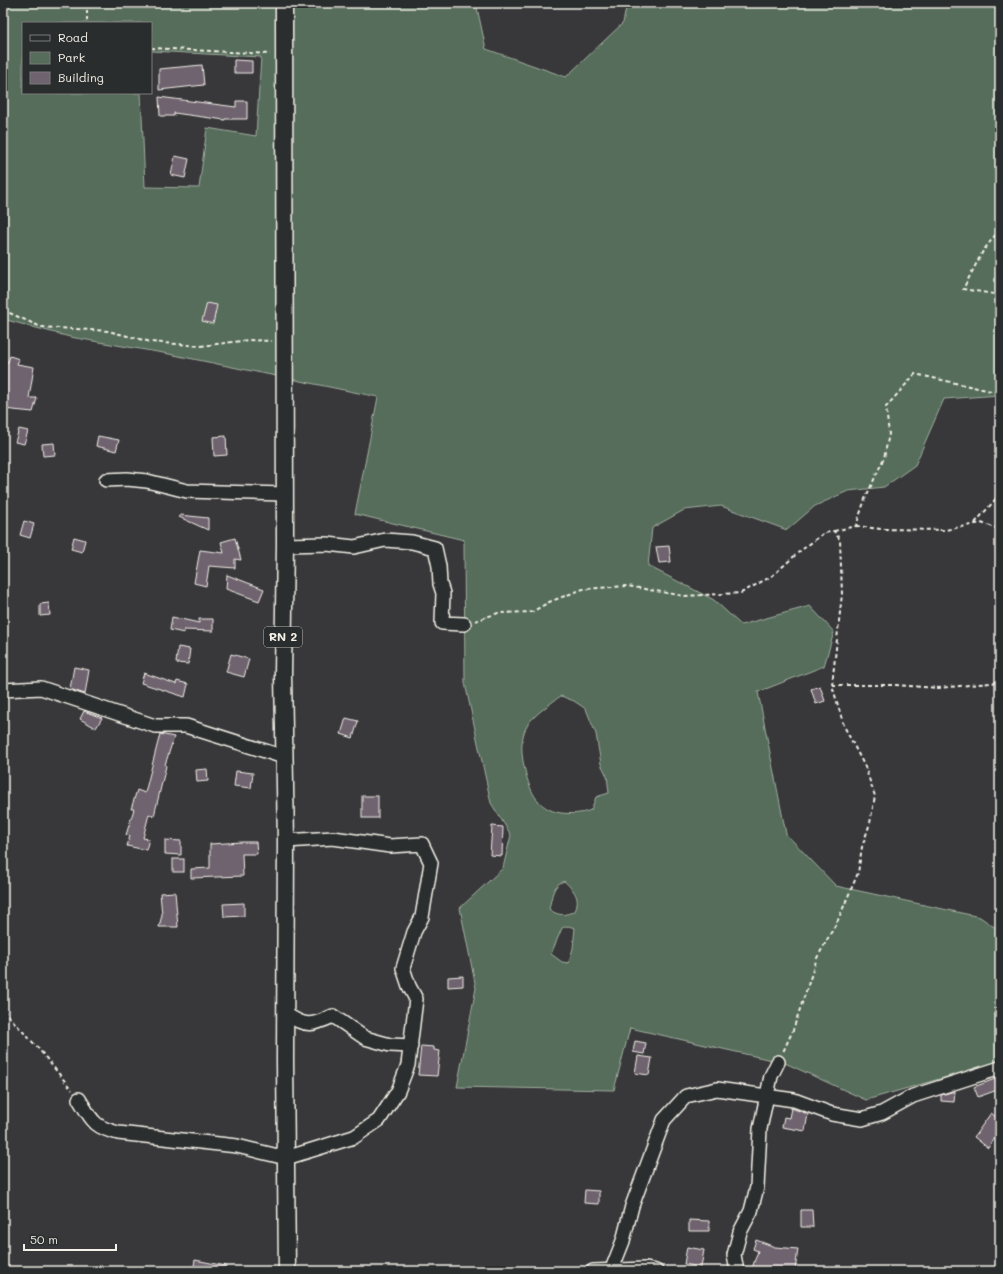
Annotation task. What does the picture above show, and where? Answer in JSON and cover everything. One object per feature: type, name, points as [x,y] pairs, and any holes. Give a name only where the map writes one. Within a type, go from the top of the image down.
[{"type":"main road","name":"RN 2","points":[[284,3],[284,757],[286,841],[287,1271]]},
{"type":"street","points":[[106,480],[127,478],[147,481],[187,491],[284,494]]},
{"type":"street","points":[[285,545],[327,544],[354,547],[385,540],[412,542],[436,548],[440,584],[443,593],[442,622],[464,624]]},
{"type":"street","points":[[3,690],[41,688],[155,726],[186,726],[284,757]]},
{"type":"street","points":[[79,1099],[92,1120],[101,1129],[126,1134],[237,1146],[286,1158],[354,1137],[379,1120],[398,1091],[408,1065],[416,999],[409,986],[403,968],[414,932],[422,917],[431,863],[422,844],[390,846],[333,838],[286,841]]},
{"type":"street","points":[[286,1014],[299,1023],[317,1024],[333,1016],[365,1038],[390,1045],[411,1046]]},
{"type":"street","points":[[738,1271],[734,1255],[740,1232],[751,1211],[757,1187],[760,1129],[771,1076],[778,1062]]},
{"type":"street","points":[[612,1269],[623,1241],[632,1206],[664,1120],[686,1096],[717,1090],[767,1096],[794,1100],[832,1114],[862,1119],[882,1113],[913,1096],[1000,1068]]},
{"type":"street","points":[[593,1271],[612,1269],[646,1269],[656,1271]]},
{"type":"path","points":[[87,3],[87,22]]},
{"type":"path","points":[[152,48],[283,55]]},
{"type":"path","points":[[1000,229],[982,251],[962,289],[1000,295]]},
{"type":"path","points":[[3,310],[41,327],[108,330],[151,342],[201,346],[249,340],[284,342]]},
{"type":"path","points":[[856,526],[865,499],[884,458],[889,434],[886,407],[915,374],[1000,393]]},
{"type":"path","points":[[975,524],[1000,494]]},
{"type":"path","points":[[464,624],[498,613],[532,612],[549,602],[583,589],[628,586],[684,596],[741,594],[772,576],[798,552],[824,532],[856,526],[881,529],[945,530],[982,523],[1000,529]]},
{"type":"path","points":[[778,1062],[793,1030],[817,958],[838,920],[858,873],[862,847],[870,823],[875,796],[865,767],[844,726],[832,685],[842,594],[840,540],[834,531]]},
{"type":"path","points":[[832,685],[939,688],[1000,682]]},
{"type":"path","points":[[3,1010],[38,1048],[79,1099]]},
{"type":"green space","points":[[3,3],[476,3],[486,49],[566,77],[623,23],[627,3],[1000,3],[1000,395],[944,399],[915,465],[884,487],[848,491],[815,506],[787,530],[721,506],[684,510],[652,528],[648,566],[714,600],[741,625],[810,606],[834,632],[824,666],[758,692],[786,834],[836,886],[980,917],[1000,931],[1000,1066],[988,1065],[866,1100],[785,1063],[630,1028],[614,1090],[457,1087],[476,988],[460,908],[503,868],[511,835],[491,803],[465,683],[464,540],[355,514],[378,397],[169,354],[70,337],[3,319]],"holes":[[[22,22],[152,22],[152,51],[261,57],[256,136],[207,128],[199,188],[145,187],[141,94],[22,94]],[[561,696],[574,701],[586,709],[596,734],[601,764],[607,776],[609,793],[596,797],[591,810],[573,814],[552,811],[545,807],[535,797],[528,782],[522,755],[522,739],[528,724],[543,709]],[[564,881],[576,894],[577,898],[577,906],[575,911],[568,914],[555,913],[549,909],[555,888]],[[568,926],[575,928],[573,948],[569,963],[562,962],[551,954],[562,928]]]},
{"type":"building","points":[[234,60],[252,61],[252,73],[234,73]]},
{"type":"building","points":[[202,65],[204,85],[159,90],[159,69]]},
{"type":"building","points":[[159,97],[236,107],[236,101],[247,101],[247,119],[225,120],[174,113],[174,116],[160,116]]},
{"type":"building","points":[[175,156],[189,159],[185,178],[171,175]]},
{"type":"building","points":[[207,303],[217,305],[213,324],[202,321]]},
{"type":"building","points":[[10,356],[19,359],[17,364],[34,367],[29,398],[37,398],[33,412],[3,409],[3,362],[8,362]]},
{"type":"building","points":[[19,429],[28,431],[24,444],[15,442]]},
{"type":"building","points":[[98,436],[119,440],[116,451],[96,446]]},
{"type":"building","points":[[226,436],[227,455],[214,456],[213,437]]},
{"type":"building","points":[[54,443],[55,455],[43,456],[42,444]]},
{"type":"building","points":[[180,515],[208,518],[208,530],[179,517]]},
{"type":"building","points":[[24,521],[34,524],[30,538],[20,535]]},
{"type":"building","points":[[74,537],[85,540],[82,552],[71,549]]},
{"type":"building","points":[[235,538],[241,560],[235,559],[235,568],[209,566],[206,586],[194,583],[200,550],[224,553],[221,542]]},
{"type":"building","points":[[669,546],[671,562],[659,563],[656,547]]},
{"type":"building","points":[[227,575],[264,589],[259,601],[226,589]]},
{"type":"building","points":[[49,603],[50,615],[40,616],[40,604]]},
{"type":"building","points":[[172,617],[199,623],[199,619],[213,619],[213,631],[184,630],[184,633],[170,630]]},
{"type":"building","points":[[178,647],[190,649],[188,664],[176,663]]},
{"type":"building","points":[[231,654],[249,659],[244,677],[226,672]]},
{"type":"building","points":[[74,667],[89,670],[85,694],[70,689]]},
{"type":"building","points":[[144,673],[176,684],[177,681],[188,684],[185,697],[141,683]]},
{"type":"building","points":[[820,686],[825,701],[816,704],[811,689]]},
{"type":"building","points":[[84,711],[102,718],[96,728],[80,719]]},
{"type":"building","points":[[346,718],[358,721],[353,738],[341,734]]},
{"type":"building","points":[[160,734],[174,737],[165,765],[154,816],[149,814],[143,838],[149,839],[146,850],[127,846],[130,836],[126,835],[134,809],[131,809],[137,790],[145,793]]},
{"type":"building","points":[[207,769],[208,781],[197,782],[196,770]]},
{"type":"building","points":[[236,771],[253,773],[251,788],[234,786]]},
{"type":"building","points":[[362,796],[378,796],[378,818],[362,818]]},
{"type":"building","points":[[492,826],[503,827],[502,856],[490,855]]},
{"type":"building","points":[[165,840],[181,841],[181,855],[165,854]]},
{"type":"building","points":[[256,842],[257,854],[242,854],[243,876],[191,878],[191,869],[210,868],[210,844]]},
{"type":"building","points":[[173,859],[184,859],[184,872],[173,872]]},
{"type":"building","points":[[175,892],[178,927],[159,927],[162,915],[160,893]]},
{"type":"building","points":[[244,903],[244,916],[224,917],[223,904]]},
{"type":"building","points":[[463,976],[463,986],[448,987],[448,977]]},
{"type":"building","points":[[635,1041],[646,1043],[644,1054],[633,1052]]},
{"type":"building","points":[[421,1046],[434,1047],[434,1050],[440,1051],[437,1076],[418,1075]]},
{"type":"building","points":[[638,1056],[652,1058],[649,1075],[635,1073]]},
{"type":"building","points":[[1000,1077],[1000,1089],[978,1097],[974,1087]]},
{"type":"building","points":[[955,1091],[954,1102],[941,1101],[941,1095]]},
{"type":"building","points":[[791,1108],[808,1114],[805,1131],[782,1127],[784,1117],[789,1118]]},
{"type":"building","points":[[991,1113],[1000,1120],[1000,1131],[988,1148],[974,1137]]},
{"type":"building","points":[[585,1190],[599,1191],[599,1204],[584,1203]]},
{"type":"building","points":[[801,1210],[812,1210],[813,1227],[801,1227]]},
{"type":"building","points":[[689,1220],[709,1221],[709,1231],[689,1231]]},
{"type":"building","points":[[756,1240],[775,1247],[798,1249],[795,1271],[751,1271],[758,1251],[753,1249]]},
{"type":"building","points":[[687,1247],[704,1250],[701,1267],[684,1264]]},
{"type":"building","points":[[195,1260],[226,1266],[225,1271],[193,1271]]}]
